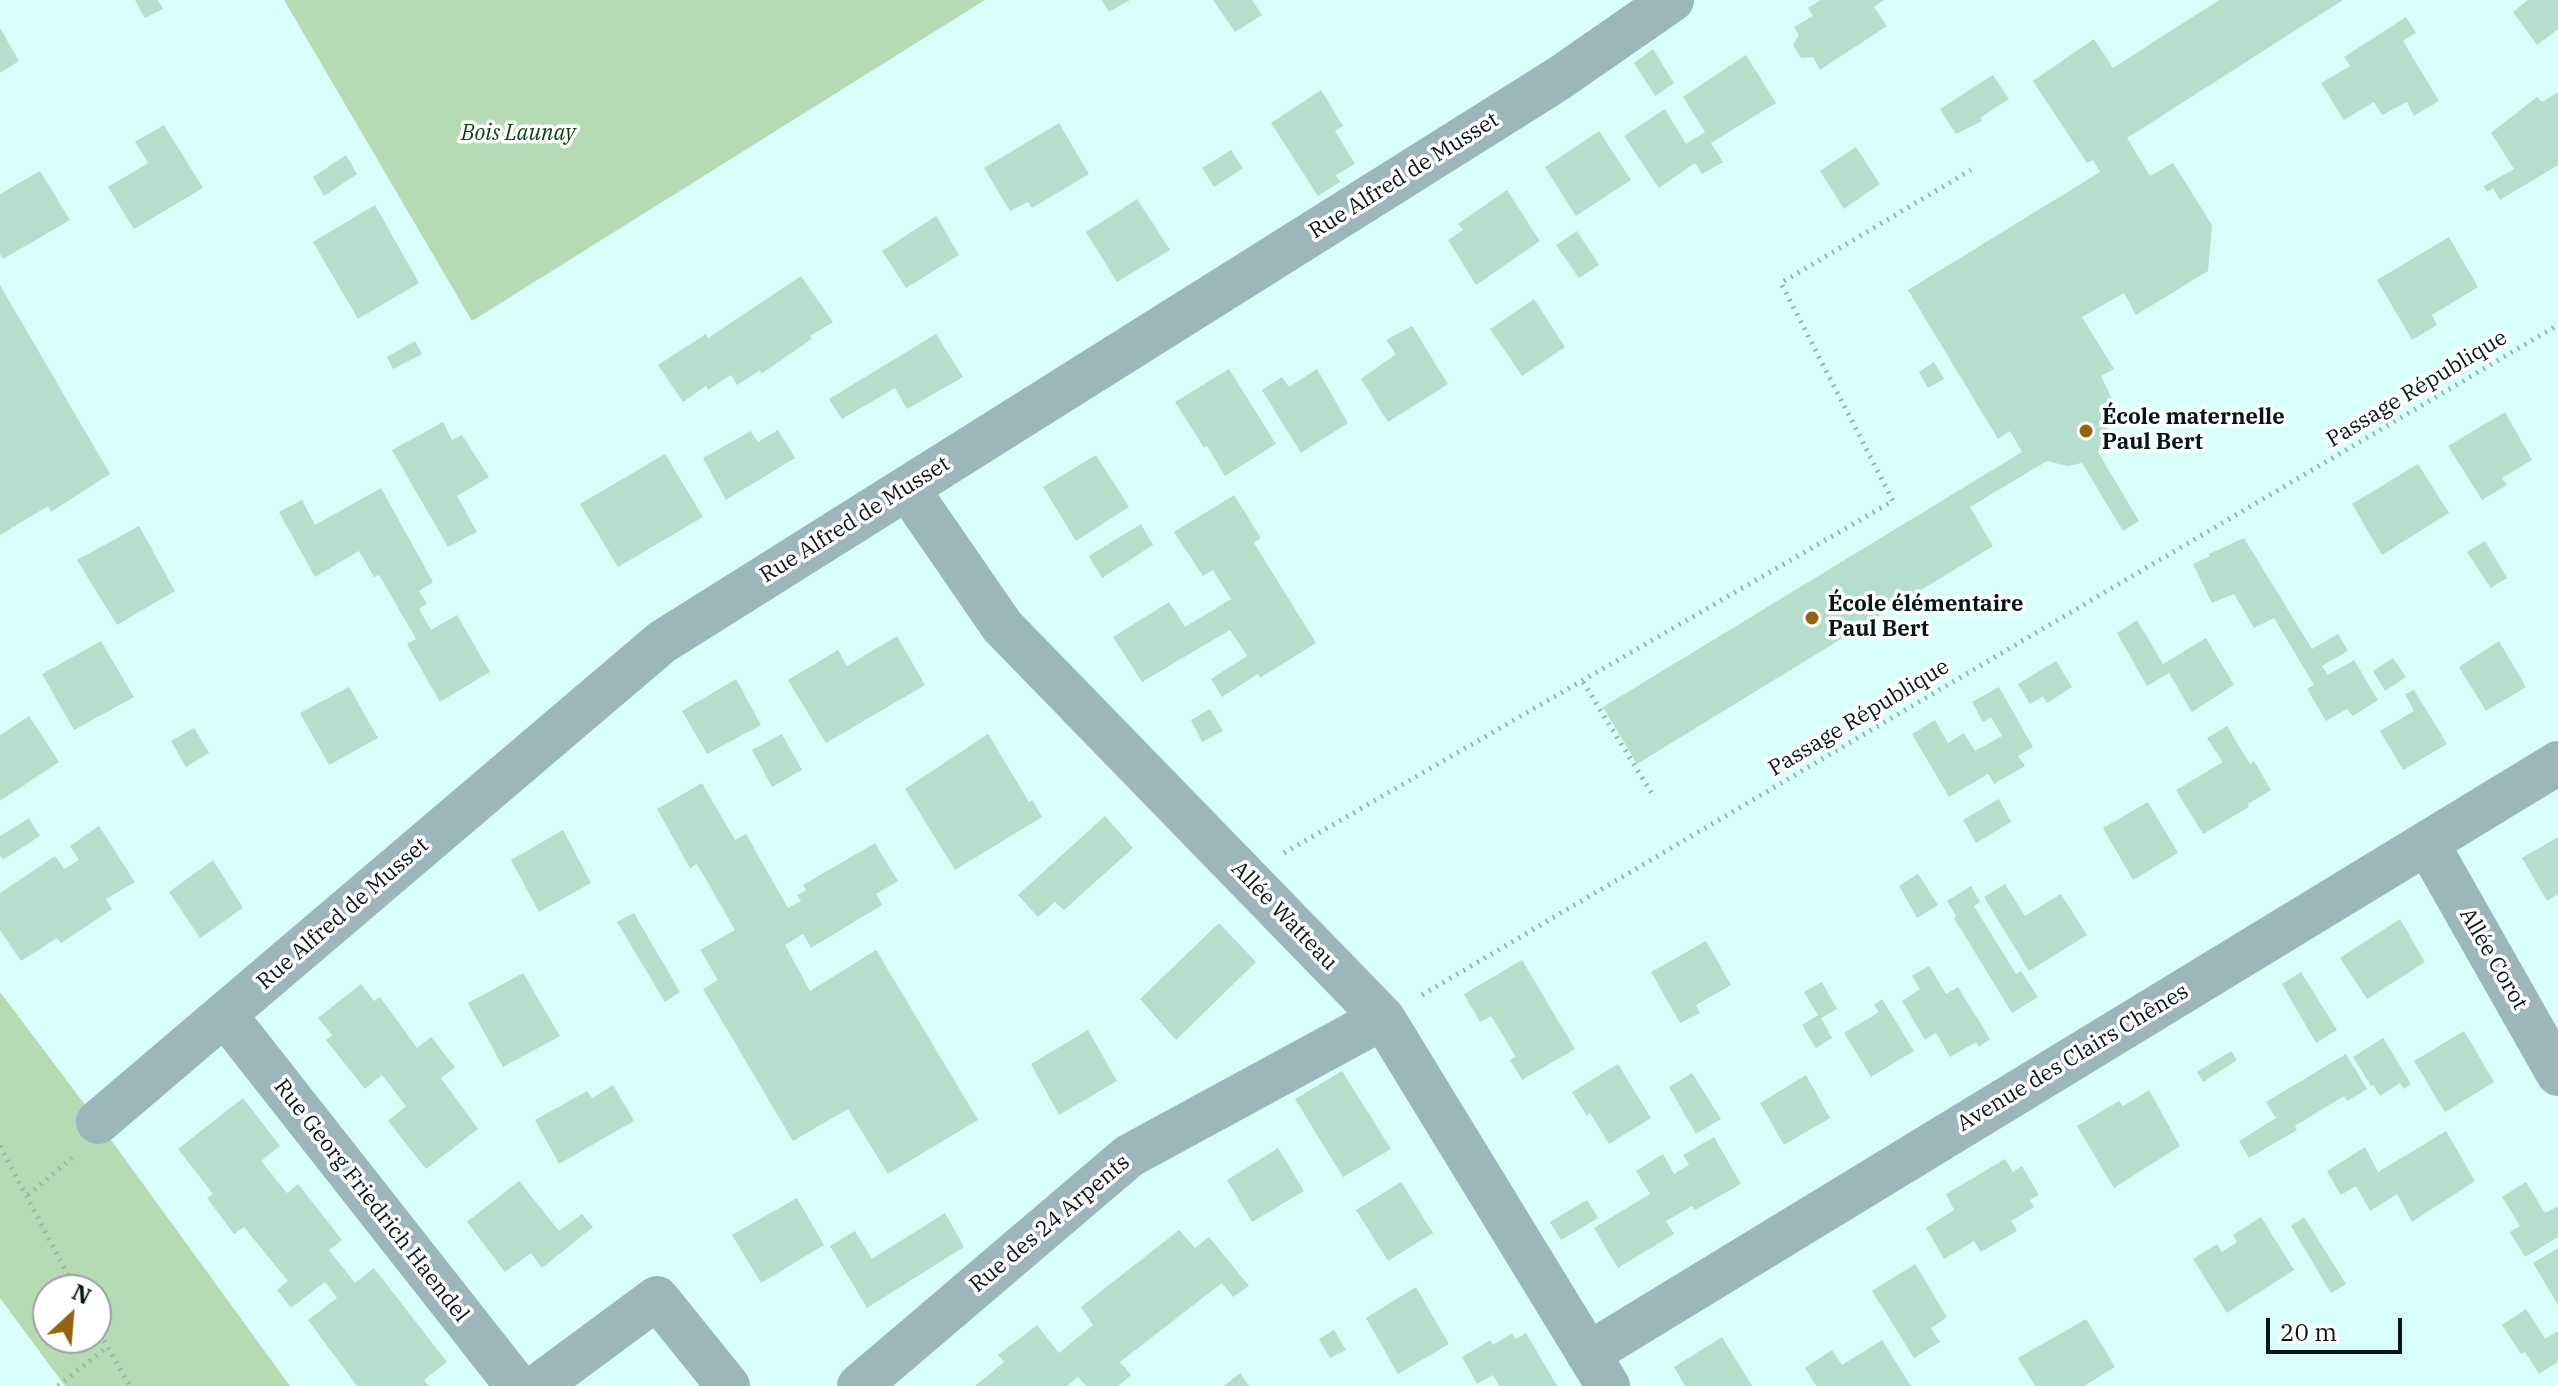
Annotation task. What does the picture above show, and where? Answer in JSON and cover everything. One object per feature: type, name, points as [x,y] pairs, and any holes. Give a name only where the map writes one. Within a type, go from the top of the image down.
[{"type":"street","name":"Rue Alfred de Musset","points":[[98,1122],[662,642],[1545,87],[1672,0]]},
{"type":"street","name":"Allée Watteau","points":[[907,488],[1002,626],[1383,1018],[1598,1370]]},
{"type":"street","name":"Avenue des Clairs Chênes","points":[[1598,1370],[2558,763]]},
{"type":"street","name":"Allée Corot","points":[[2427,843],[2558,1074]]},
{"type":"street","name":"Rue Georg Friedrich Haendel","points":[[225,1015],[517,1386]]},
{"type":"street","name":"Rue des 24 Arpents","points":[[859,1386],[1129,1156],[1383,1018]]},
{"type":"street","points":[[538,1386],[657,1298],[728,1386]]},
{"type":"path","points":[[1245,876],[1893,501],[1781,283],[1971,170]]},
{"type":"path","name":"Passage République","points":[[1383,1018],[2558,325]]},
{"type":"path","points":[[1583,682],[1654,797]]},
{"type":"path","points":[[28,1195],[83,1148],[98,1122]]},
{"type":"path","points":[[0,1146],[67,1274]]},
{"type":"path","points":[[58,1386],[98,1354]]},
{"type":"path","points":[[111,1354],[130,1386]]},
{"type":"green space","name":"Bois Launay","points":[[284,0],[985,0],[472,321]]},
{"type":"green space","points":[[0,992],[290,1386],[65,1386],[41,1354],[112,1354],[112,1274],[32,1274],[32,1341],[0,1298]]},
{"type":"building","points":[[135,0],[158,0],[163,9],[145,18]]},
{"type":"building","points":[[1102,0],[1130,0],[1109,12]]},
{"type":"building","points":[[1213,0],[1252,0],[1262,15],[1235,32]]},
{"type":"building","points":[[1821,0],[1884,0],[1874,7],[1887,26],[1820,70],[1813,57],[1801,58],[1793,45],[1799,35],[1794,27],[1813,16],[1808,8]]},
{"type":"building","points":[[2219,0],[2343,0],[2127,138],[2150,176],[2173,163],[2212,225],[2208,271],[2136,315],[2124,293],[2082,317],[2114,369],[2101,376],[2112,399],[2102,405],[2108,427],[2098,452],[2139,521],[2123,531],[2082,463],[2067,466],[2047,461],[1970,507],[1993,546],[1637,764],[1603,707],[2022,452],[2010,431],[1998,439],[1908,290],[2100,172],[2093,160],[2087,163],[2033,81],[2094,39],[2113,68]]},
{"type":"building","points":[[2528,0],[2558,0],[2558,29],[2537,45],[2513,12]]},
{"type":"building","points":[[2406,17],[2416,33],[2403,41],[2439,101],[2414,116],[2407,102],[2382,115],[2374,102],[2344,120],[2321,83],[2350,66],[2344,57]]},
{"type":"building","points":[[0,28],[19,61],[0,73]]},
{"type":"building","points":[[1653,49],[1674,83],[1655,96],[1634,63]]},
{"type":"building","points":[[1746,55],[1776,103],[1711,143],[1723,162],[1702,174],[1695,163],[1659,188],[1624,136],[1665,109],[1686,144],[1705,132],[1683,97]]},
{"type":"building","points":[[1993,75],[2009,99],[1980,118],[1982,121],[1956,134],[1940,109]]},
{"type":"building","points":[[1321,90],[1343,126],[1335,131],[1355,164],[1336,175],[1340,182],[1318,196],[1271,123]]},
{"type":"building","points":[[2558,92],[2558,165],[2500,200],[2493,188],[2487,192],[2484,186],[2514,169],[2491,133],[2537,97],[2542,102]]},
{"type":"building","points":[[1059,123],[1089,174],[1032,208],[1028,202],[1010,211],[984,168]]},
{"type":"building","points":[[164,125],[203,188],[134,229],[108,187],[148,163],[135,142]]},
{"type":"building","points":[[1599,131],[1631,180],[1576,216],[1545,167]]},
{"type":"building","points":[[1856,147],[1880,184],[1844,209],[1820,171]]},
{"type":"building","points":[[1231,150],[1243,168],[1214,187],[1202,168]]},
{"type":"building","points":[[346,155],[357,174],[324,196],[313,177]]},
{"type":"building","points":[[40,171],[70,220],[3,259],[0,254],[0,194]]},
{"type":"building","points":[[1507,190],[1540,241],[1476,285],[1448,240],[1463,230],[1458,224]]},
{"type":"building","points":[[1137,199],[1170,250],[1117,282],[1086,232]]},
{"type":"building","points":[[375,205],[419,283],[358,319],[313,242]]},
{"type":"building","points":[[936,216],[959,255],[906,288],[882,251]]},
{"type":"building","points":[[1577,231],[1599,265],[1579,278],[1556,245]]},
{"type":"building","points":[[2449,237],[2478,287],[2432,315],[2437,325],[2412,340],[2377,280]]},
{"type":"building","points":[[801,276],[833,322],[761,374],[760,370],[737,385],[731,375],[708,390],[706,386],[683,402],[658,365],[706,334],[708,338]]},
{"type":"building","points":[[0,285],[110,474],[51,512],[48,506],[0,535]]},
{"type":"building","points":[[1534,299],[1565,347],[1522,376],[1490,329]]},
{"type":"building","points":[[1412,326],[1448,384],[1388,422],[1361,379],[1396,354],[1386,340]]},
{"type":"building","points":[[936,334],[963,377],[907,409],[895,388],[842,419],[829,399]]},
{"type":"building","points":[[415,341],[422,354],[393,369],[387,357]]},
{"type":"building","points":[[1934,362],[1944,379],[1928,388],[1919,372]]},
{"type":"building","points":[[1229,369],[1276,444],[1225,476],[1175,402]]},
{"type":"building","points":[[1317,369],[1348,423],[1301,453],[1262,390],[1282,377],[1289,387]]},
{"type":"building","points":[[2505,412],[2532,460],[2502,478],[2507,485],[2482,500],[2448,446]]},
{"type":"building","points":[[443,422],[452,440],[462,435],[489,477],[457,496],[477,532],[448,547],[392,450]]},
{"type":"building","points":[[778,430],[795,458],[726,500],[703,458],[751,431],[758,442]]},
{"type":"building","points":[[665,454],[703,517],[618,567],[580,504]]},
{"type":"building","points":[[1096,455],[1129,507],[1076,541],[1043,487]]},
{"type":"building","points":[[2418,464],[2449,513],[2382,555],[2352,504]]},
{"type":"building","points":[[381,488],[433,582],[419,591],[427,604],[419,609],[431,630],[457,615],[490,672],[440,702],[407,644],[416,639],[379,575],[374,577],[359,551],[315,577],[279,512],[302,500],[315,525]]},
{"type":"building","points":[[1234,495],[1261,538],[1254,543],[1316,643],[1260,678],[1258,674],[1222,697],[1211,679],[1247,656],[1230,630],[1142,682],[1113,637],[1169,602],[1185,627],[1231,599],[1213,570],[1203,576],[1174,532]]},
{"type":"building","points":[[1141,524],[1153,545],[1102,578],[1089,556]]},
{"type":"building","points":[[139,526],[175,591],[117,625],[77,560]]},
{"type":"building","points":[[2244,538],[2312,649],[2338,634],[2348,651],[2322,666],[2328,675],[2354,660],[2378,700],[2353,716],[2347,709],[2326,721],[2307,689],[2314,685],[2274,618],[2254,628],[2234,594],[2212,603],[2193,564]]},
{"type":"building","points":[[2485,541],[2507,578],[2491,588],[2467,552]]},
{"type":"building","points":[[2137,620],[2163,664],[2206,638],[2234,685],[2192,712],[2169,673],[2147,686],[2117,633]]},
{"type":"building","points":[[897,636],[925,685],[826,743],[788,680],[838,650],[847,666]]},
{"type":"building","points":[[101,641],[134,697],[74,730],[42,674]]},
{"type":"building","points":[[2499,641],[2526,687],[2486,711],[2459,667]]},
{"type":"building","points":[[2393,658],[2406,677],[2385,691],[2373,671]]},
{"type":"building","points":[[2056,661],[2072,687],[2047,703],[2043,696],[2030,704],[2018,684]]},
{"type":"building","points":[[736,679],[761,725],[707,754],[682,711]]},
{"type":"building","points":[[349,687],[378,738],[329,765],[300,713]]},
{"type":"building","points":[[1999,687],[2033,747],[2018,756],[2025,766],[1994,784],[1988,774],[1949,797],[1912,734],[1935,720],[1948,743],[1964,733],[1975,751],[2002,736],[1991,717],[1983,722],[1972,702]]},
{"type":"building","points":[[2414,690],[2447,744],[2403,770],[2380,731],[2414,711],[2405,694]]},
{"type":"building","points":[[1210,709],[1223,731],[1202,742],[1191,720]]},
{"type":"building","points":[[29,716],[59,762],[0,801],[0,735]]},
{"type":"building","points":[[2227,726],[2250,764],[2254,761],[2271,790],[2203,834],[2176,790],[2223,762],[2207,738]]},
{"type":"building","points":[[194,728],[209,753],[186,767],[171,741]]},
{"type":"building","points":[[782,734],[802,770],[772,787],[752,750]]},
{"type":"building","points":[[988,734],[1029,802],[1032,800],[1042,817],[955,870],[905,789]]},
{"type":"building","points":[[702,783],[735,840],[746,834],[788,908],[801,901],[797,895],[806,890],[803,885],[875,843],[898,881],[876,894],[882,905],[811,948],[803,934],[785,945],[810,991],[876,950],[978,1120],[888,1174],[848,1109],[793,1141],[703,989],[718,980],[700,950],[735,930],[697,864],[690,868],[657,809]]},
{"type":"building","points":[[1999,799],[2011,822],[1976,843],[1963,820]]},
{"type":"building","points":[[2148,802],[2178,853],[2133,880],[2103,828]]},
{"type":"building","points":[[1105,816],[1133,848],[1064,910],[1055,902],[1038,917],[1018,895]]},
{"type":"building","points":[[29,818],[40,836],[3,860],[0,856],[0,836]]},
{"type":"building","points":[[99,826],[135,882],[106,899],[112,909],[61,943],[57,938],[21,961],[0,930],[0,893],[55,856],[64,869],[79,860],[70,846]]},
{"type":"building","points":[[563,830],[591,883],[539,912],[511,860]]},
{"type":"building","points":[[2558,837],[2558,894],[2547,901],[2522,858]]},
{"type":"building","points":[[213,860],[243,908],[200,938],[169,892]]},
{"type":"building","points":[[1918,874],[1938,905],[1917,918],[1899,886]]},
{"type":"building","points":[[2005,884],[2025,916],[2061,894],[2087,935],[2029,971],[1984,897]]},
{"type":"building","points":[[1971,886],[1980,902],[1974,906],[2016,974],[2021,971],[2038,997],[2012,1013],[1954,918],[1956,916],[1947,901]]},
{"type":"building","points":[[634,913],[680,992],[665,1002],[617,922]]},
{"type":"building","points":[[2400,919],[2425,962],[2367,999],[2340,958]]},
{"type":"building","points":[[1219,923],[1256,962],[1176,1040],[1140,999]]},
{"type":"building","points":[[1706,941],[1731,985],[1696,1005],[1700,1013],[1680,1023],[1651,972]]},
{"type":"building","points":[[1522,960],[1575,1049],[1522,1080],[1510,1060],[1516,1057],[1491,1016],[1480,1022],[1464,994]]},
{"type":"building","points":[[1929,966],[1946,994],[1958,987],[1990,1039],[1979,1047],[1976,1042],[1950,1057],[1936,1033],[1925,1040],[1902,1001],[1920,989],[1912,976]]},
{"type":"building","points":[[2301,972],[2337,1030],[2316,1043],[2282,984]]},
{"type":"building","points":[[523,973],[560,1036],[503,1067],[468,1003]]},
{"type":"building","points":[[1822,982],[1837,1009],[1821,1018],[1832,1038],[1816,1048],[1802,1025],[1818,1015],[1804,992]]},
{"type":"building","points":[[361,984],[374,1001],[380,997],[417,1048],[431,1037],[455,1067],[441,1078],[478,1129],[426,1169],[388,1121],[406,1106],[382,1075],[365,1089],[326,1040],[332,1035],[318,1018]]},
{"type":"building","points":[[1882,999],[1914,1051],[1871,1077],[1844,1033],[1879,1012],[1874,1005]]},
{"type":"building","points":[[1088,1030],[1117,1081],[1059,1115],[1031,1064]]},
{"type":"building","points":[[2464,1031],[2494,1082],[2445,1112],[2414,1061]]},
{"type":"building","points":[[2383,1038],[2411,1084],[2404,1089],[2400,1083],[2380,1096],[2353,1057]]},
{"type":"building","points":[[2231,1051],[2237,1060],[2203,1082],[2197,1072]]},
{"type":"building","points":[[2346,1054],[2367,1089],[2347,1101],[2344,1096],[2295,1126],[2297,1130],[2249,1158],[2239,1141],[2276,1118],[2266,1102]]},
{"type":"building","points":[[1618,1064],[1651,1118],[1609,1144],[1590,1113],[1587,1116],[1572,1092]]},
{"type":"building","points":[[1342,1071],[1391,1149],[1343,1177],[1295,1099]]},
{"type":"building","points":[[1692,1073],[1721,1119],[1696,1134],[1669,1087]]},
{"type":"building","points":[[1806,1075],[1830,1118],[1784,1145],[1760,1103]]},
{"type":"building","points":[[613,1085],[634,1121],[559,1164],[535,1120],[587,1091],[592,1098]]},
{"type":"building","points":[[2149,1090],[2180,1146],[2114,1188],[2077,1126],[2119,1101],[2123,1106]]},
{"type":"building","points":[[243,1098],[280,1146],[261,1161],[287,1193],[298,1184],[342,1240],[329,1250],[355,1283],[374,1268],[447,1362],[424,1380],[429,1386],[357,1386],[308,1320],[337,1298],[325,1282],[291,1308],[277,1290],[288,1281],[244,1227],[234,1234],[207,1198],[213,1194],[178,1149]]},
{"type":"building","points":[[2446,1131],[2475,1181],[2412,1222],[2397,1194],[2370,1211],[2356,1186],[2341,1195],[2327,1171],[2365,1147],[2378,1172]]},
{"type":"building","points":[[1714,1137],[1741,1184],[1695,1210],[1692,1206],[1666,1221],[1674,1234],[1618,1268],[1594,1228],[1650,1194],[1636,1171],[1663,1154],[1674,1174],[1689,1165],[1683,1155]]},
{"type":"building","points":[[1278,1148],[1304,1191],[1252,1222],[1227,1180]]},
{"type":"building","points":[[2005,1159],[2013,1172],[2022,1166],[2039,1195],[2030,1200],[2034,1207],[2011,1221],[2017,1231],[1981,1252],[1974,1241],[1944,1259],[1926,1228],[1954,1210],[1946,1194]]},
{"type":"building","points":[[519,1181],[559,1231],[582,1214],[593,1227],[542,1268],[531,1253],[505,1272],[467,1222]]},
{"type":"building","points":[[1401,1182],[1433,1233],[1388,1261],[1356,1210]]},
{"type":"building","points":[[2526,1182],[2545,1213],[2558,1206],[2558,1237],[2525,1257],[2510,1232],[2520,1226],[2502,1197]]},
{"type":"building","points":[[797,1198],[824,1245],[761,1283],[732,1235]]},
{"type":"building","points":[[1587,1200],[1598,1218],[1561,1240],[1550,1222]]},
{"type":"building","points":[[945,1213],[964,1247],[867,1308],[830,1246],[855,1231],[872,1259]]},
{"type":"building","points":[[2261,1217],[2294,1270],[2227,1313],[2193,1259],[2217,1244],[2222,1252],[2237,1242],[2233,1235]]},
{"type":"building","points":[[2304,1217],[2346,1284],[2331,1293],[2291,1226]]},
{"type":"building","points":[[1179,1230],[1195,1248],[1209,1237],[1249,1286],[1233,1297],[1222,1283],[1120,1362],[1131,1375],[1118,1386],[1086,1386],[1078,1377],[1067,1386],[975,1386],[1004,1362],[998,1355],[1037,1325],[1059,1353],[1093,1325],[1081,1307]]},
{"type":"building","points":[[2558,1248],[2558,1305],[2533,1263]]},
{"type":"building","points":[[1915,1264],[1947,1317],[1931,1328],[1940,1342],[1914,1358],[1872,1291]]},
{"type":"building","points":[[1416,1287],[1449,1344],[1398,1374],[1366,1318]]},
{"type":"building","points":[[2526,1309],[2545,1339],[2558,1331],[2558,1362],[2539,1374],[2502,1325]]},
{"type":"building","points":[[2086,1319],[2115,1367],[2084,1386],[2035,1386],[2018,1358]]},
{"type":"building","points":[[1334,1330],[1346,1350],[1330,1358],[1319,1339]]},
{"type":"building","points":[[1512,1333],[1515,1339],[1526,1333],[1557,1386],[1499,1386],[1493,1375],[1477,1384],[1462,1357],[1490,1340],[1493,1345]]},
{"type":"building","points":[[1722,1337],[1752,1386],[1685,1386],[1674,1367]]},
{"type":"building","points":[[1882,1340],[1911,1386],[1816,1386],[1805,1368],[1832,1350],[1842,1365]]},
{"type":"building","points":[[1240,1373],[1249,1386],[1224,1386]]},
{"type":"place","name":"École maternelle Paul Bert","points":[[2086,431]]},
{"type":"place","name":"École élémentaire Paul Bert","points":[[1812,618]]}]
